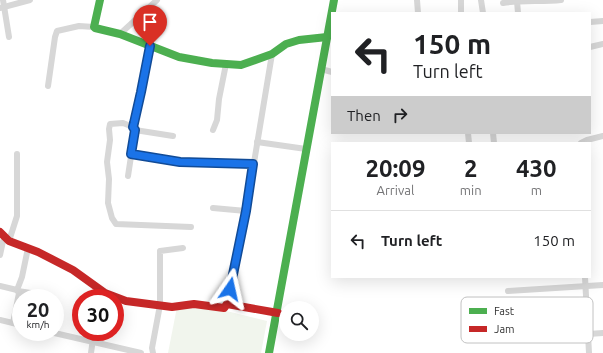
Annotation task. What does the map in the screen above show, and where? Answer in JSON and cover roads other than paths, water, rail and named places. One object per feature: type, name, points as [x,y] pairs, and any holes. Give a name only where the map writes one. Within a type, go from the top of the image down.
[{"type":"street","points":[[9,37],[3,5],[30,0]]},
{"type":"street","points":[[94,27],[98,0]]},
{"type":"street","points":[[120,34],[156,0]]},
{"type":"street","points":[[332,12],[334,0]]},
{"type":"street","points":[[417,0],[418,12]]},
{"type":"street","points":[[461,0],[461,12]]},
{"type":"street","points":[[481,0],[483,12]]},
{"type":"street","points":[[503,3],[517,1],[561,0]]},
{"type":"street","points":[[517,1],[518,12]]},
{"type":"street","points":[[269,353],[278,313],[306,149],[331,20]]},
{"type":"street","points":[[591,22],[603,21]]},
{"type":"street","points":[[48,86],[55,37],[58,31],[79,26],[94,27],[120,34],[180,56],[212,62],[241,65],[272,54],[286,44],[329,34]]},
{"type":"street","points":[[591,47],[603,44]]},
{"type":"street","points":[[128,176],[134,128],[150,46]]},
{"type":"street","points":[[124,300],[172,307],[194,304],[224,308],[227,304],[246,211],[272,54]]},
{"type":"street","points":[[213,130],[226,64]]},
{"type":"street","points":[[322,69],[331,72]]},
{"type":"street","points":[[173,136],[134,128],[123,123],[110,124],[110,140],[107,162],[109,179],[108,203],[112,218],[116,224],[191,227]]},
{"type":"street","points":[[583,142],[603,136]]},
{"type":"street","points":[[257,142],[306,149]]},
{"type":"street","points":[[0,255],[3,241],[17,216],[17,154]]},
{"type":"street","points":[[131,154],[180,162],[253,164]]},
{"type":"street","points":[[213,208],[246,211]]},
{"type":"street","points":[[5,237],[73,270],[96,289]]},
{"type":"street","points":[[19,289],[28,248]]},
{"type":"street","points":[[153,353],[152,348],[160,305],[160,250],[183,248]]},
{"type":"street","points":[[585,278],[586,297]]},
{"type":"street","points":[[508,291],[603,285]]},
{"type":"street","points":[[0,286],[12,289]]},
{"type":"street","points":[[227,304],[278,313]]},
{"type":"street","points":[[0,320],[12,323]]},
{"type":"street","points":[[593,334],[603,333]]},
{"type":"street","points":[[64,335],[141,353]]},
{"type":"street","points":[[91,353],[93,342]]},
{"type":"street","points":[[588,343],[589,353]]}]
